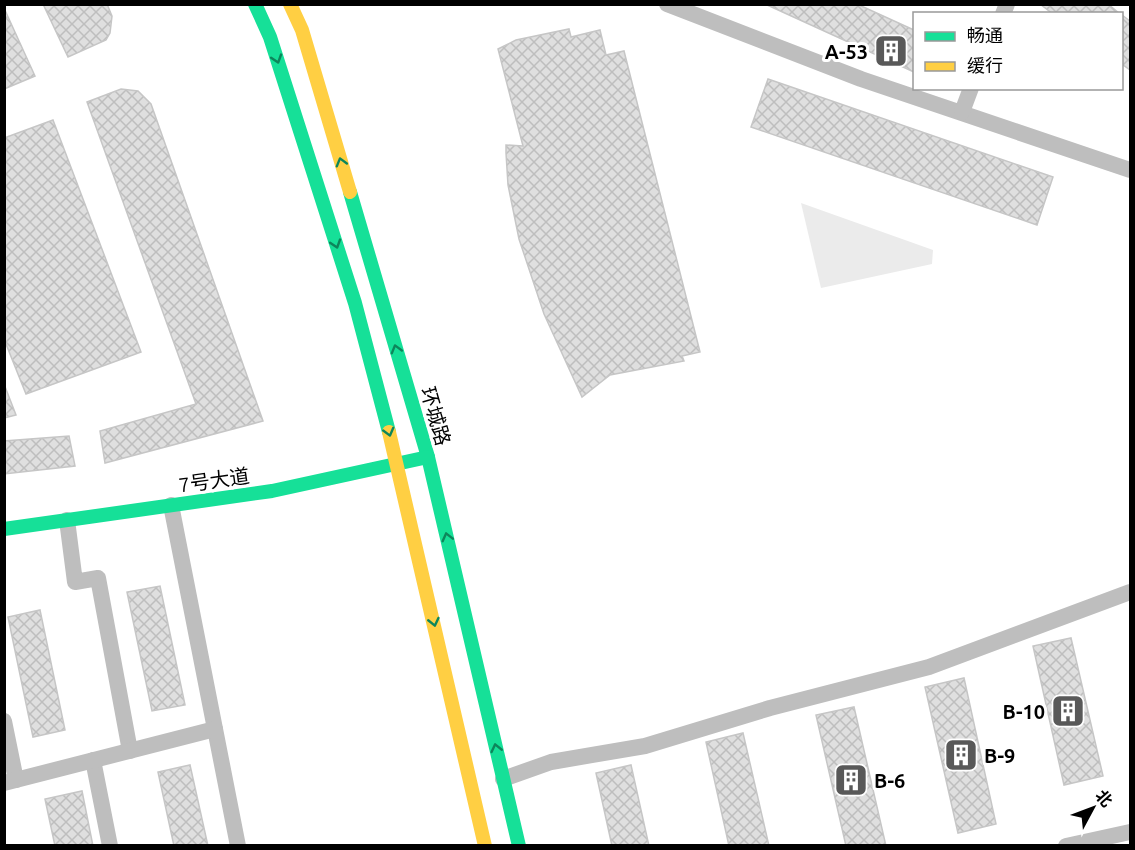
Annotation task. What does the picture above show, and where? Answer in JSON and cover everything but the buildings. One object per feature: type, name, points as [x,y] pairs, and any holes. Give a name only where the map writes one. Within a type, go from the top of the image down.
[{"type":"main road","points":[[255,4],[270,37],[352,292],[397,464],[485,846]]},
{"type":"main road","name":"环城路","points":[[290,4],[302,30],[428,457],[519,846]]},
{"type":"main road","name":"7号大道","points":[[4,529],[272,491],[428,457]]},
{"type":"street","points":[[667,4],[861,79],[1131,170]]},
{"type":"street","points":[[962,112],[970,90]]},
{"type":"street","points":[[171,506],[238,846]]},
{"type":"street","points":[[66,520],[75,582],[98,578],[130,751]]},
{"type":"street","points":[[503,779],[551,762],[645,746],[770,708],[929,667],[1131,592]]},
{"type":"street","points":[[4,721],[10,782],[215,729]]},
{"type":"street","points":[[93,760],[110,846]]},
{"type":"street","points":[[1066,846],[1131,832]]},
{"type":"shaded area","points":[[801,203],[933,250],[932,264],[821,288]]},
{"type":"traffic: fast","points":[[255,4],[270,37],[355,303],[389,432]]},
{"type":"traffic: fast","points":[[350,192],[428,457],[519,846]]},
{"type":"traffic: fast","points":[[4,529],[272,491],[428,457]]},
{"type":"traffic: slow","points":[[290,4],[302,30],[350,192]]},
{"type":"traffic: slow","points":[[389,432],[485,846]]},
{"type":"place","name":"A-53","points":[[891,51]]},
{"type":"place","name":"B-10","points":[[1068,711]]},
{"type":"place","name":"B-9","points":[[961,755]]},
{"type":"place","name":"B-6","points":[[851,780]]}]
